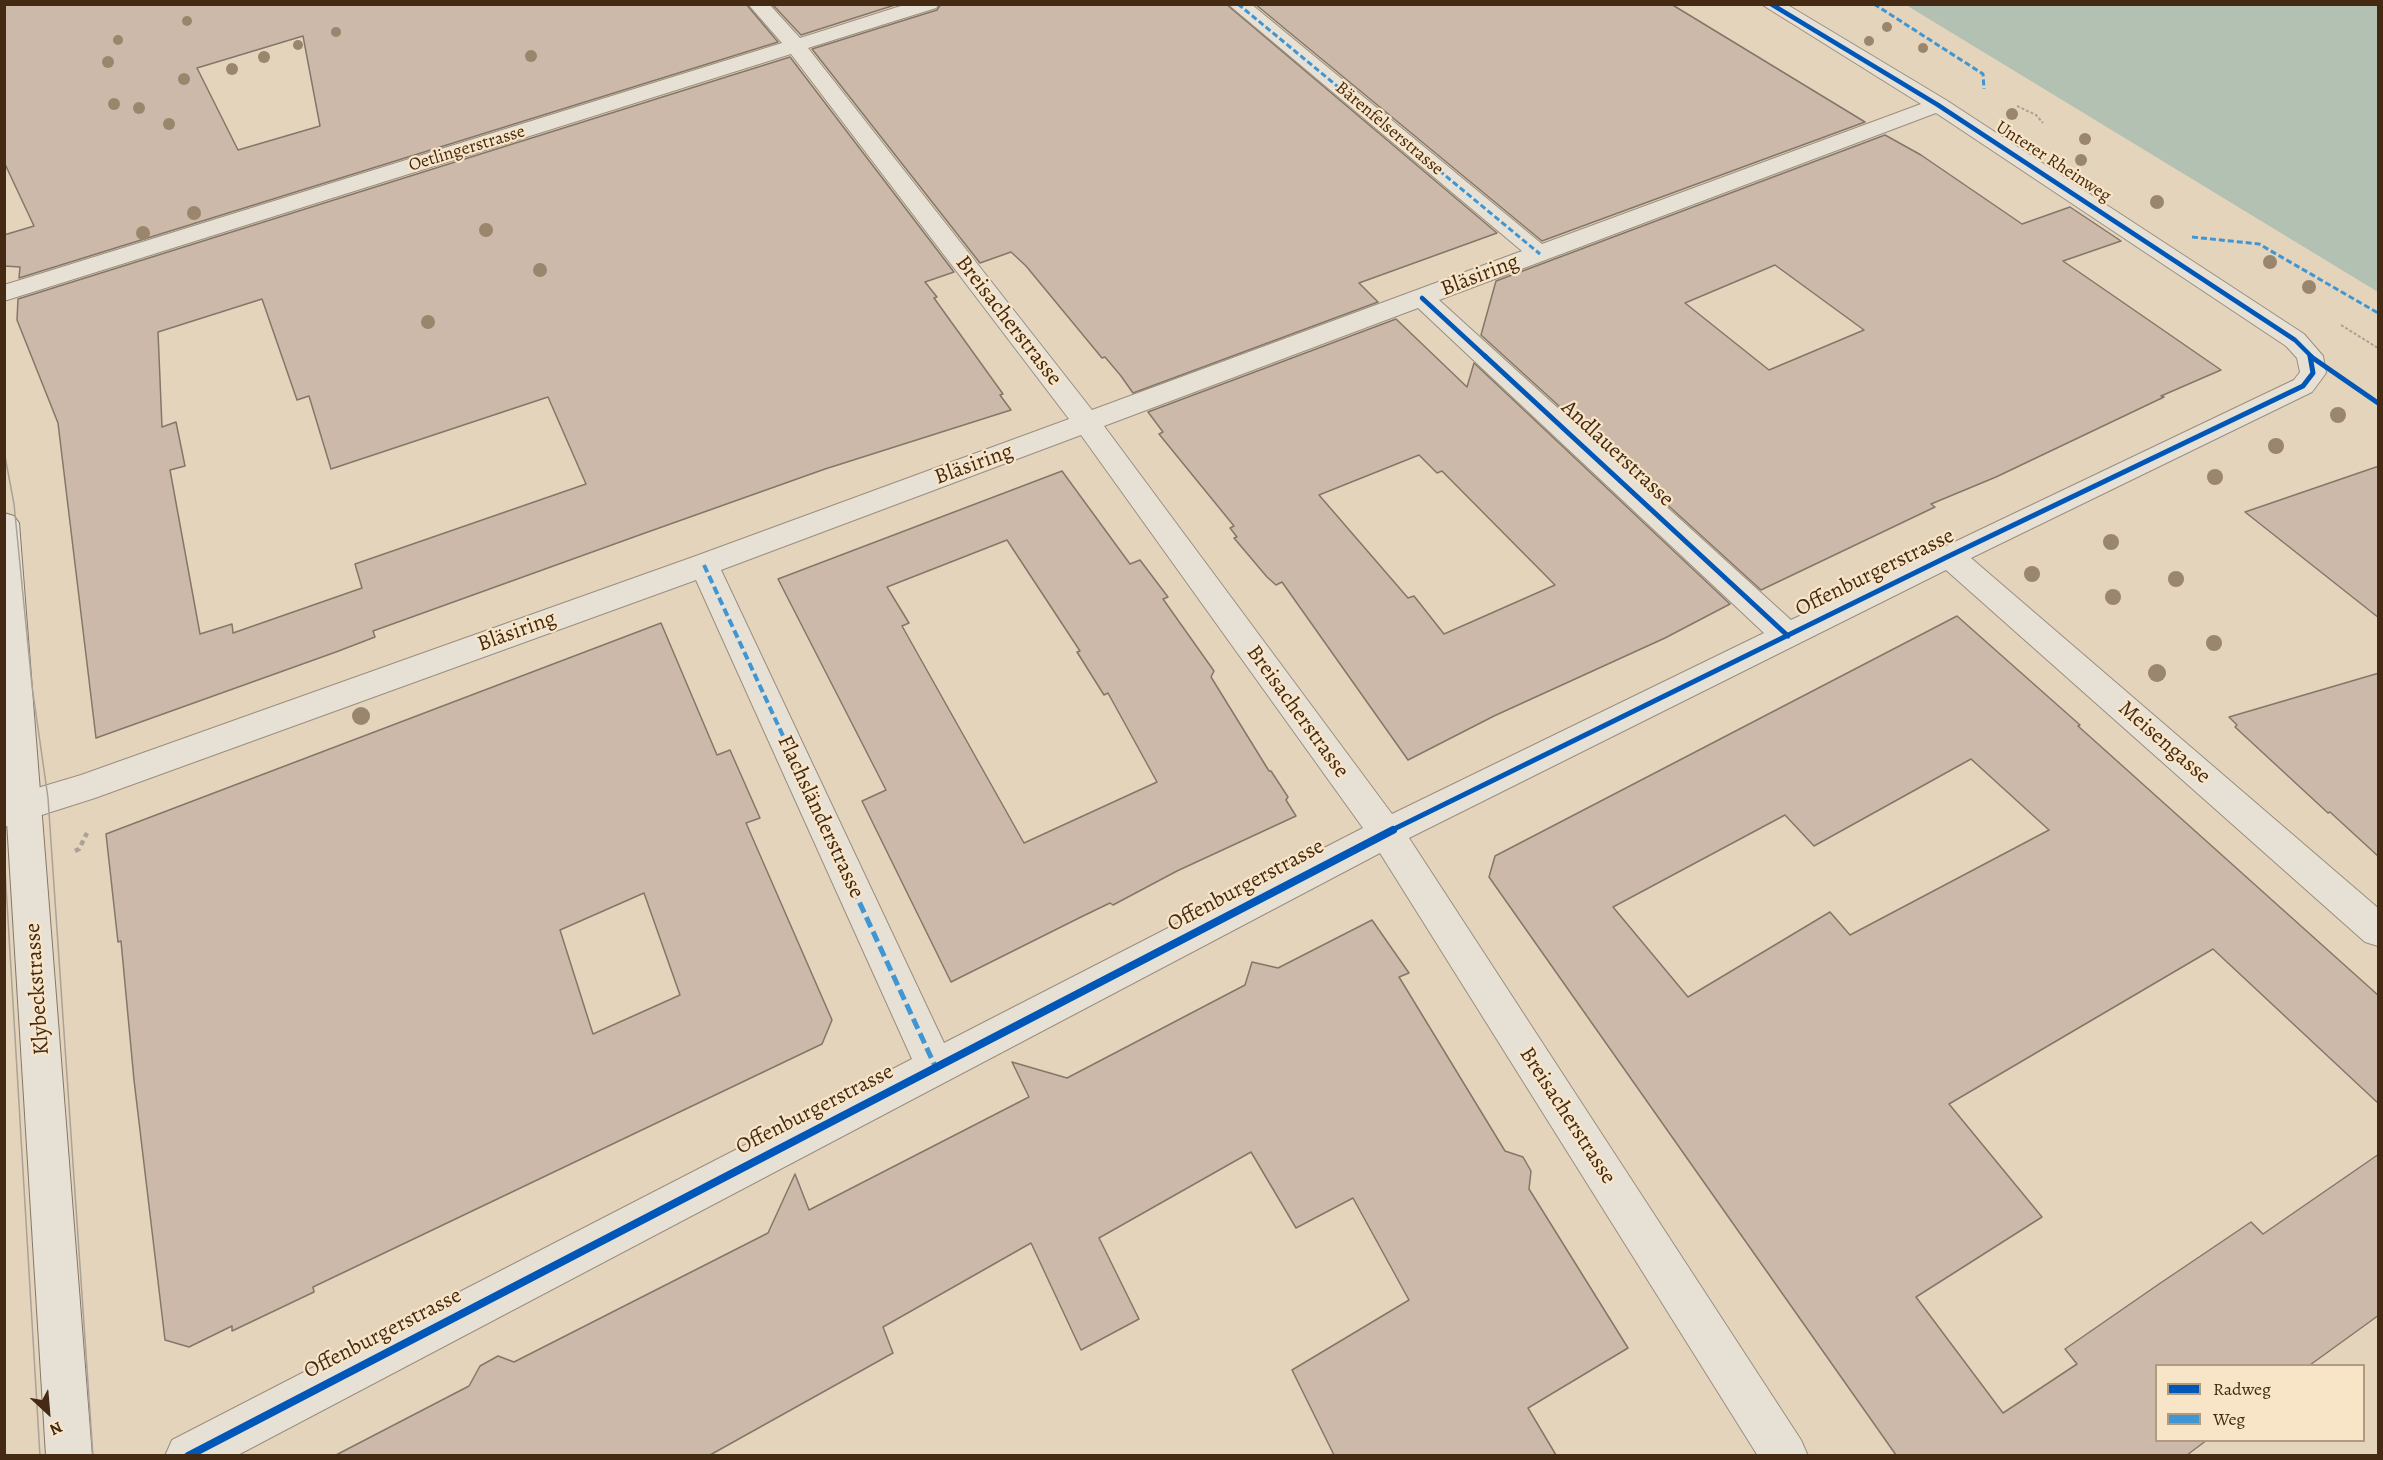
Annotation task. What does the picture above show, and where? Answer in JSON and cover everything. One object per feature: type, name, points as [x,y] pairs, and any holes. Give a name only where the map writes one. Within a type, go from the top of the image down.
[{"type":"street","name":"Breisacherstrasse","points":[[758,4],[796,46],[1087,423],[1386,833],[1785,1455]]},
{"type":"street","name":"Oetlingerstrasse","points":[[4,293],[928,4]]},
{"type":"street","name":"Bärenfelserstrasse","points":[[1238,4],[1540,254]]},
{"type":"street","name":"Unterer Rheinweg","points":[[1772,4],[1938,105],[2295,340],[2310,356]]},
{"type":"street","name":"Bläsiring","points":[[14,810],[83,788],[704,566],[1938,105]]},
{"type":"street","name":"Andlauerstrasse","points":[[1422,298],[1788,636]]},
{"type":"street","name":"Offenburgerstrasse","points":[[188,1455],[1386,833],[1949,556],[2303,386],[2313,373],[2310,356]]},
{"type":"street","name":"Klybeckstrasse","points":[[4,523],[14,810],[69,1455]]},
{"type":"street","name":"Meisengasse","points":[[1949,556],[2379,930]]},
{"type":"street","name":"Flachsländerstrasse","points":[[704,566],[936,1068]]},
{"type":"shaded area","points":[[1906,5],[2378,5],[2378,292]]},
{"type":"building","points":[[4,4],[746,4],[778,42],[19,278],[20,267],[4,266],[4,235],[34,226],[4,162]],"holes":[[[303,36],[320,126],[238,150],[197,68]]]},
{"type":"building","points":[[772,4],[898,4],[801,35]]},
{"type":"building","points":[[941,4],[1226,4],[1497,233],[1359,283],[1378,302],[1133,393],[1105,357],[1102,358],[1026,266],[1011,252],[980,263],[812,49],[937,10]]},
{"type":"building","points":[[1255,4],[1671,4],[1865,122],[1542,241]]},
{"type":"building","points":[[790,57],[954,272],[925,282],[1003,394],[1000,395],[1011,410],[825,469],[645,533],[373,631],[375,637],[336,652],[96,738],[58,423],[17,320],[18,299]],"holes":[[[262,299],[297,400],[309,396],[331,469],[548,397],[586,484],[355,564],[362,588],[233,633],[232,624],[200,634],[170,470],[185,466],[176,422],[162,427],[158,332]]]},
{"type":"building","points":[[1885,135],[1921,155],[2022,224],[2070,207],[2121,241],[2063,261],[2221,370],[2161,396],[2164,397],[1996,477],[1931,504],[1935,507],[1761,590],[1481,335],[1496,281]],"holes":[[[1775,265],[1864,330],[1769,370],[1685,303]]]},
{"type":"building","points":[[1396,319],[1467,387],[1474,363],[1730,604],[1665,638],[1494,716],[1408,760],[1282,582],[1276,585],[1267,577],[1234,538],[1237,537],[1230,528],[1234,526],[1159,434],[1163,432],[1148,412]],"holes":[[[1419,455],[1437,473],[1442,471],[1555,585],[1444,634],[1414,596],[1408,598],[1319,495]]]},
{"type":"building","points":[[2379,466],[2379,618],[2245,512]]},
{"type":"building","points":[[1062,471],[1130,564],[1140,560],[1168,597],[1163,599],[1214,671],[1211,677],[1269,771],[1288,797],[1286,800],[1296,816],[1177,871],[1113,905],[1110,903],[951,982],[862,801],[886,790],[778,579]],"holes":[[[1007,540],[1080,651],[1077,652],[1104,695],[1108,693],[1157,782],[1024,843],[902,626],[909,623],[887,587]]]},
{"type":"building","points":[[1957,616],[2379,996],[2379,1104],[2213,949],[1949,1104],[2042,1217],[1916,1297],[2003,1413],[2077,1364],[2065,1349],[2159,1284],[2251,1222],[2263,1234],[2379,1154],[2379,1315],[2311,1364],[2155,1364],[2155,1442],[2204,1442],[2187,1455],[1896,1455],[1489,877],[1495,856]],"holes":[[[1971,759],[2049,830],[1850,935],[1830,912],[1688,997],[1613,907],[1785,815],[1814,846]]]},
{"type":"building","points":[[661,623],[717,755],[730,750],[760,818],[746,823],[832,1020],[822,1044],[313,1287],[314,1292],[232,1331],[232,1326],[189,1347],[165,1340],[134,1080],[121,941],[118,942],[106,834]],"holes":[[[644,893],[680,995],[593,1034],[560,930]]]},
{"type":"building","points":[[2379,673],[2379,857],[2235,727],[2237,725],[2229,717]]},
{"type":"building","points":[[1372,920],[1409,973],[1399,977],[1505,1151],[1523,1157],[1531,1171],[1529,1189],[1628,1348],[1528,1408],[1556,1455],[1334,1455],[1292,1370],[1409,1300],[1353,1198],[1296,1228],[1251,1152],[1099,1238],[1139,1319],[1081,1350],[1031,1243],[883,1327],[893,1353],[710,1455],[336,1455],[469,1386],[480,1366],[498,1356],[514,1362],[768,1233],[795,1174],[809,1210],[1029,1097],[1012,1062],[1067,1078],[1245,985],[1252,962],[1278,968]]},
{"type":"tram line","points":[[4,451],[14,504],[32,686],[48,798],[93,1456]]},
{"type":"tram line","points":[[4,852],[40,1456]]},
{"type":"marked path","points":[[1238,4],[1540,254]]},
{"type":"marked path","points":[[1874,4],[1983,74],[1984,89]]},
{"type":"marked path","points":[[2192,237],[2259,244],[2378,313]]},
{"type":"marked path","points":[[704,565],[936,1068]]},
{"type":"cycle path","points":[[1771,4],[1938,105],[2295,340],[2310,356],[2378,403]]},
{"type":"cycle path","points":[[1422,298],[1788,636]]},
{"type":"cycle path","points":[[188,1456],[1386,833],[1949,556],[2303,386],[2313,373],[2310,356]]}]
